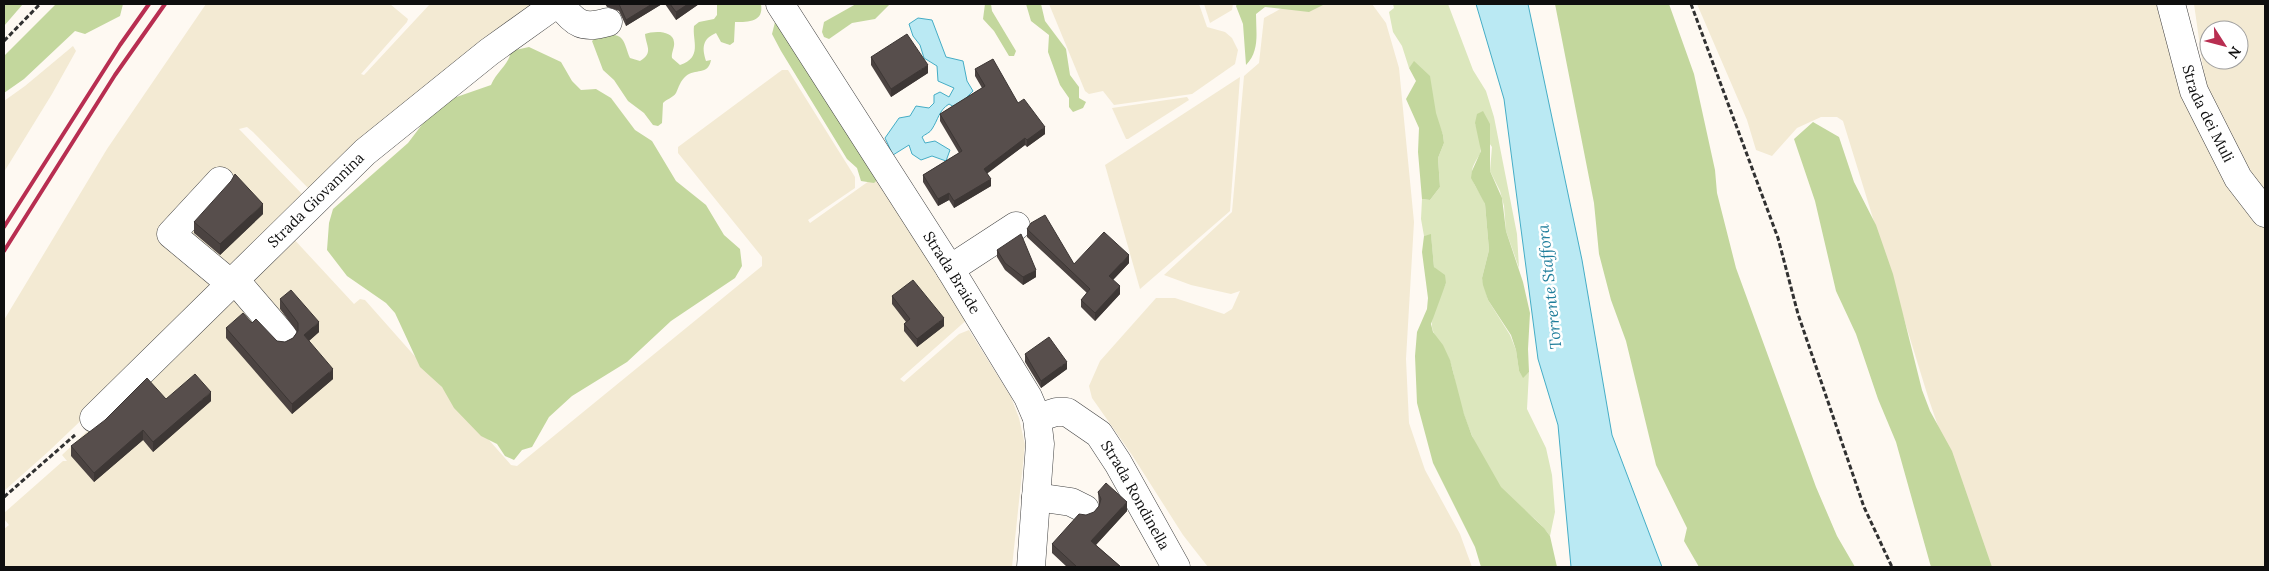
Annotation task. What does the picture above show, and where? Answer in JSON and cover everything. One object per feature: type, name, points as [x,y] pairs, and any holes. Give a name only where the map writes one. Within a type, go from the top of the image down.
[{"type":"street","points":[[557,4],[576,23],[592,27],[608,22]]},
{"type":"street","name":"Strada Giovannina","points":[[94,418],[366,152],[489,52],[557,4]]},
{"type":"street","name":"Strada Braide","points":[[780,4],[950,269],[1028,397],[1037,418],[1040,444],[1031,567]]},
{"type":"street","name":"Strada dei Muli","points":[[2171,4],[2194,91],[2238,178],[2265,213]]},
{"type":"street","points":[[220,181],[171,234],[233,282],[283,336]]},
{"type":"street","points":[[950,269],[1016,226]]},
{"type":"street","name":"Strada Rondinella","points":[[1037,418],[1056,412],[1067,412],[1099,434],[1118,463],[1176,567]]},
{"type":"street","points":[[1036,498],[1071,502],[1085,509]]},
{"type":"path","points":[[4,41],[40,4]]},
{"type":"path","points":[[1691,4],[1778,238],[1798,314],[1864,508],[1892,567]]},
{"type":"path","points":[[4,497],[94,418]]},
{"type":"shaded area","points":[[206,4],[390,4],[408,19],[407,22],[361,74],[364,75],[430,4],[540,4],[309,189],[253,132],[247,127],[239,129],[303,195],[279,223],[354,304],[360,299],[365,300],[511,465],[517,466],[762,266],[762,257],[678,153],[678,147],[782,70],[788,70],[855,177],[855,188],[808,220],[810,223],[876,176],[970,317],[900,379],[904,382],[959,334],[969,330],[1011,397],[1019,418],[1025,445],[1012,567],[4,567],[4,529],[9,525],[4,519],[4,513],[63,461],[67,461],[62,455],[216,308],[207,300],[49,451],[4,491],[4,320],[107,149]]},
{"type":"shaded area","points":[[1049,4],[1199,4],[1207,27],[1225,32],[1232,38],[1238,50],[1235,64],[1192,94],[1114,105],[1103,91],[1089,94],[1085,91]]},
{"type":"shaded area","points":[[1204,4],[1233,4],[1232,10],[1210,23]]},
{"type":"shaded area","points":[[1289,4],[1372,4],[1386,23],[1399,68],[1414,222],[1406,359],[1409,423],[1425,470],[1460,534],[1472,567],[1208,567],[1183,535],[1132,455],[1092,398],[1089,386],[1100,361],[1156,298],[1175,298],[1224,314],[1232,309],[1240,291],[1231,294],[1191,285],[1164,275],[1232,212],[1244,76],[1259,63],[1264,18]]},
{"type":"shaded area","points":[[1697,4],[2164,4],[2265,223],[2265,567],[1987,567],[1929,400],[1843,121],[1837,117],[1821,117],[1797,128],[1772,156],[1756,150],[1747,120]]},
{"type":"shaded area","points":[[2194,4],[2265,4],[2265,198],[2229,136],[2205,81],[2203,70],[2249,70],[2249,20],[2199,20],[2199,39]]},
{"type":"shaded area","points":[[73,46],[76,51],[4,172],[4,101]]},
{"type":"shaded area","points":[[1240,77],[1230,211],[1140,289],[1105,165]]},
{"type":"shaded area","points":[[1187,97],[1189,100],[1128,139],[1126,139],[1112,108]]},
{"type":"green space","points":[[4,4],[23,4],[4,26]]},
{"type":"green space","points":[[56,4],[123,4],[120,16],[85,34],[75,31],[24,79],[4,93],[4,56]]},
{"type":"green space","points":[[717,4],[761,4],[761,10],[758,18],[754,20],[735,22],[734,42],[730,45],[721,42],[716,33],[708,38],[704,44],[704,52],[706,61],[711,60],[709,65],[704,70],[684,78],[675,95],[663,103],[662,123],[658,126],[653,125],[644,113],[628,101],[614,80],[603,70],[592,41],[598,37],[616,35],[625,43],[630,58],[640,61],[648,52],[645,34],[653,32],[666,33],[673,38],[674,42],[672,58],[680,65],[692,58],[694,53],[694,26],[699,22],[714,19],[717,15]]},
{"type":"green space","points":[[856,4],[890,4],[875,19],[852,23],[829,39],[824,37],[822,32],[824,22]]},
{"type":"green space","points":[[985,4],[991,4],[992,11],[1016,51],[1014,56],[1009,56],[994,31],[983,19]]},
{"type":"green space","points":[[1026,4],[1041,4],[1045,21],[1066,49],[1070,75],[1079,87],[1079,98],[1086,102],[1083,108],[1073,112],[1069,107],[1069,98],[1060,85],[1048,52],[1049,35],[1031,21]]},
{"type":"green space","points":[[1237,4],[1325,4],[1309,12],[1265,7],[1256,14],[1257,34],[1255,47],[1246,65],[1243,24],[1236,6]]},
{"type":"green space","points":[[1393,4],[1448,4],[1473,70],[1486,91],[1494,117],[1517,234],[1519,268],[1506,231],[1504,206],[1500,191],[1490,171],[1492,147],[1475,123],[1480,138],[1481,150],[1473,167],[1472,177],[1485,204],[1489,250],[1482,278],[1488,300],[1510,335],[1516,350],[1519,371],[1523,377],[1529,372],[1527,409],[1546,448],[1552,475],[1555,512],[1550,536],[1494,479],[1476,444],[1466,419],[1449,359],[1433,330],[1432,321],[1435,310],[1446,283],[1434,267],[1431,235],[1424,236],[1421,219],[1422,199],[1430,200],[1440,187],[1438,158],[1444,143],[1443,135],[1414,62],[1409,68],[1402,46],[1393,32],[1389,12],[1394,8]]},
{"type":"green space","points":[[1555,4],[1669,4],[1694,74],[1715,170],[1717,193],[1736,268],[1816,487],[1837,536],[1855,567],[1699,567],[1684,541],[1687,528],[1656,465],[1626,341],[1611,300],[1599,254],[1594,203]]},
{"type":"green space","points":[[775,22],[879,178],[874,183],[861,181],[857,168],[847,159],[772,34]]},
{"type":"green space","points":[[529,47],[561,62],[572,81],[581,90],[596,89],[611,98],[635,130],[652,141],[676,181],[706,205],[724,235],[740,249],[742,266],[735,278],[671,321],[627,362],[572,396],[549,417],[532,447],[522,450],[514,460],[505,456],[497,444],[481,436],[454,408],[442,387],[420,367],[395,313],[386,303],[347,276],[327,250],[329,223],[333,209],[408,143],[430,114],[445,101],[491,85],[508,60],[511,51]]},
{"type":"green space","points":[[1414,61],[1430,76],[1436,113],[1444,143],[1438,158],[1440,187],[1430,200],[1422,199],[1418,152],[1419,128],[1406,99],[1416,81],[1409,68]]},
{"type":"green space","points":[[1483,111],[1490,124],[1490,171],[1502,198],[1506,231],[1523,282],[1530,313],[1529,372],[1523,378],[1519,371],[1516,350],[1511,335],[1488,300],[1483,285],[1482,278],[1489,250],[1485,204],[1471,178],[1481,151],[1475,123],[1477,114]]},
{"type":"green space","points":[[1813,122],[1839,137],[1854,182],[1876,225],[1893,274],[1922,390],[1930,411],[1952,451],[1992,567],[1931,567],[1896,442],[1878,399],[1856,334],[1836,291],[1815,201],[1794,139]]},
{"type":"green space","points":[[1431,234],[1434,267],[1445,275],[1446,283],[1431,324],[1433,332],[1443,345],[1450,360],[1464,414],[1472,436],[1501,487],[1550,536],[1557,567],[1481,567],[1475,547],[1433,463],[1417,403],[1415,356],[1417,332],[1427,309],[1428,298],[1422,252],[1424,236]]},
{"type":"water","name":"Torrente Staffora","points":[[1476,4],[1528,4],[1582,260],[1612,435],[1662,567],[1571,567],[1558,425],[1538,359],[1504,99]]},
{"type":"water","points":[[918,18],[932,20],[946,57],[963,61],[967,81],[973,91],[956,108],[949,104],[946,106],[931,130],[922,137],[925,143],[935,141],[950,150],[946,161],[932,156],[921,160],[912,154],[909,145],[893,155],[885,138],[899,118],[910,116],[916,106],[929,108],[934,103],[934,95],[940,92],[949,97],[954,88],[938,81],[937,66],[924,58],[920,45],[913,36],[909,24]]},
{"type":"building","points":[[619,4],[652,4],[626,20]]},
{"type":"building","points":[[670,4],[688,4],[676,12]]},
{"type":"building","points":[[907,34],[928,65],[891,89],[871,57]]},
{"type":"building","points":[[993,59],[1018,103],[1024,99],[1045,127],[1027,140],[1025,138],[984,169],[991,179],[954,201],[949,193],[938,199],[923,175],[962,151],[940,114],[985,86],[975,69]]},
{"type":"building","points":[[235,174],[263,204],[220,244],[194,222],[231,181]]},
{"type":"building","points":[[1045,215],[1074,264],[1104,232],[1129,255],[1109,276],[1120,286],[1095,313],[1081,300],[1090,289],[1027,229],[1031,223]]},
{"type":"building","points":[[1021,234],[1036,270],[1023,277],[1005,263],[997,250]]},
{"type":"building","points":[[913,280],[944,318],[917,339],[904,324],[910,319],[892,296]]},
{"type":"building","points":[[291,290],[319,322],[304,335],[333,369],[292,404],[226,328],[243,313],[252,323],[256,319],[277,341],[285,342],[293,338],[298,331],[298,323],[280,299]]},
{"type":"building","points":[[1049,337],[1067,362],[1041,381],[1025,354]]},
{"type":"building","points":[[195,374],[211,392],[153,442],[143,430],[94,473],[71,446],[105,420],[147,378],[166,399]]},
{"type":"building","points":[[1106,483],[1127,502],[1091,541],[1121,567],[1077,567],[1052,544],[1079,514],[1086,515],[1094,512],[1099,506],[1101,499],[1098,492]]},
{"type":"railway","points":[[4,227],[120,45],[149,4]]},
{"type":"railway","points":[[4,251],[115,75],[165,4]]}]
